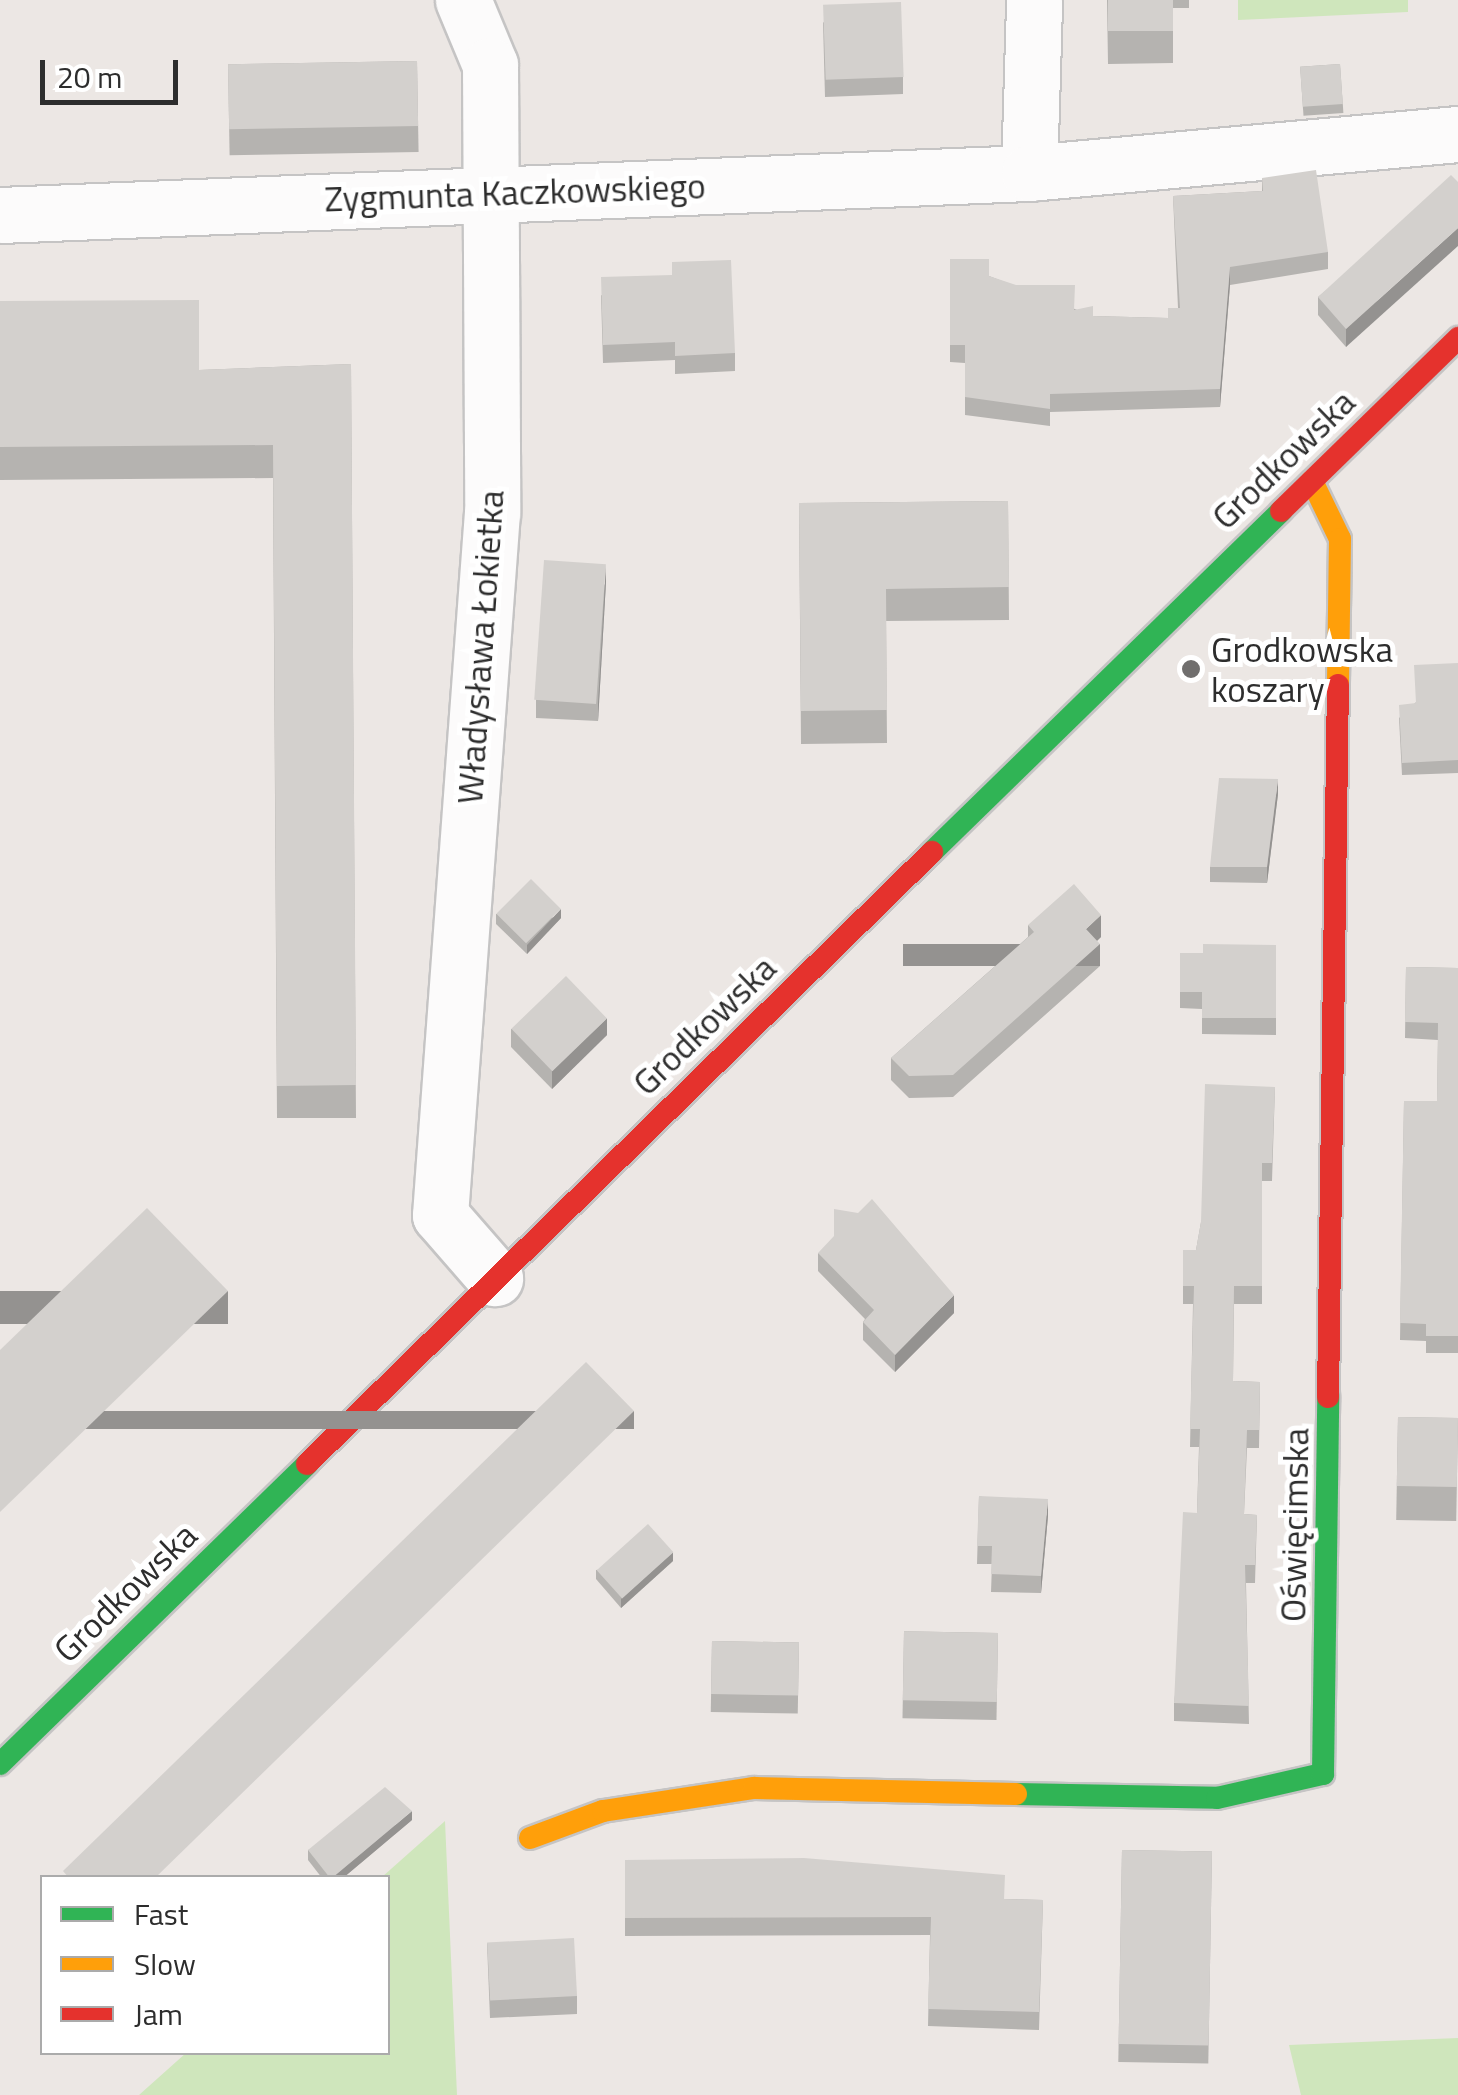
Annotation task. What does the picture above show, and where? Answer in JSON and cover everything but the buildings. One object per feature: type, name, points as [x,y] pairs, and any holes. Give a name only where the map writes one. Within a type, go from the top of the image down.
[{"type":"street","name":"Władysława Łokietka","points":[[463,0],[490,66],[492,512],[440,1216],[495,1278]]},
{"type":"street","points":[[1030,173],[1034,0]]},
{"type":"street","name":"Zygmunta Kaczkowskiego","points":[[0,215],[491,190],[1030,173],[1458,134]]},
{"type":"street","name":"Grodkowska","points":[[0,1764],[1458,338]]},
{"type":"street","name":"Oświęcimska","points":[[530,1838],[603,1811],[754,1788],[1216,1798],[1322,1774],[1340,540],[1312,481]]},
{"type":"green space","points":[[1238,0],[1408,0],[1408,12],[1238,20]]},
{"type":"green space","points":[[445,1821],[457,2095],[139,2095],[184,2055],[390,2055],[390,1875],[384,1875]]},
{"type":"green space","points":[[1458,2038],[1458,2095],[1301,2095],[1289,2045]]},
{"type":"traffic: fast","points":[[932,852],[1281,511]]},
{"type":"traffic: fast","points":[[1016,1794],[1217,1798],[1323,1774],[1328,1397]]},
{"type":"traffic: fast","points":[[0,1764],[307,1464]]},
{"type":"traffic: slow","points":[[1312,481],[1340,539],[1338,685]]},
{"type":"traffic: slow","points":[[530,1838],[603,1811],[754,1788],[1016,1794]]},
{"type":"traffic: jam","points":[[1281,511],[1458,338]]},
{"type":"traffic: jam","points":[[1328,1397],[1338,685]]},
{"type":"traffic: jam","points":[[307,1464],[932,852]]},
{"type":"place","name":"Grodkowska koszary","points":[[1191,669]]}]
